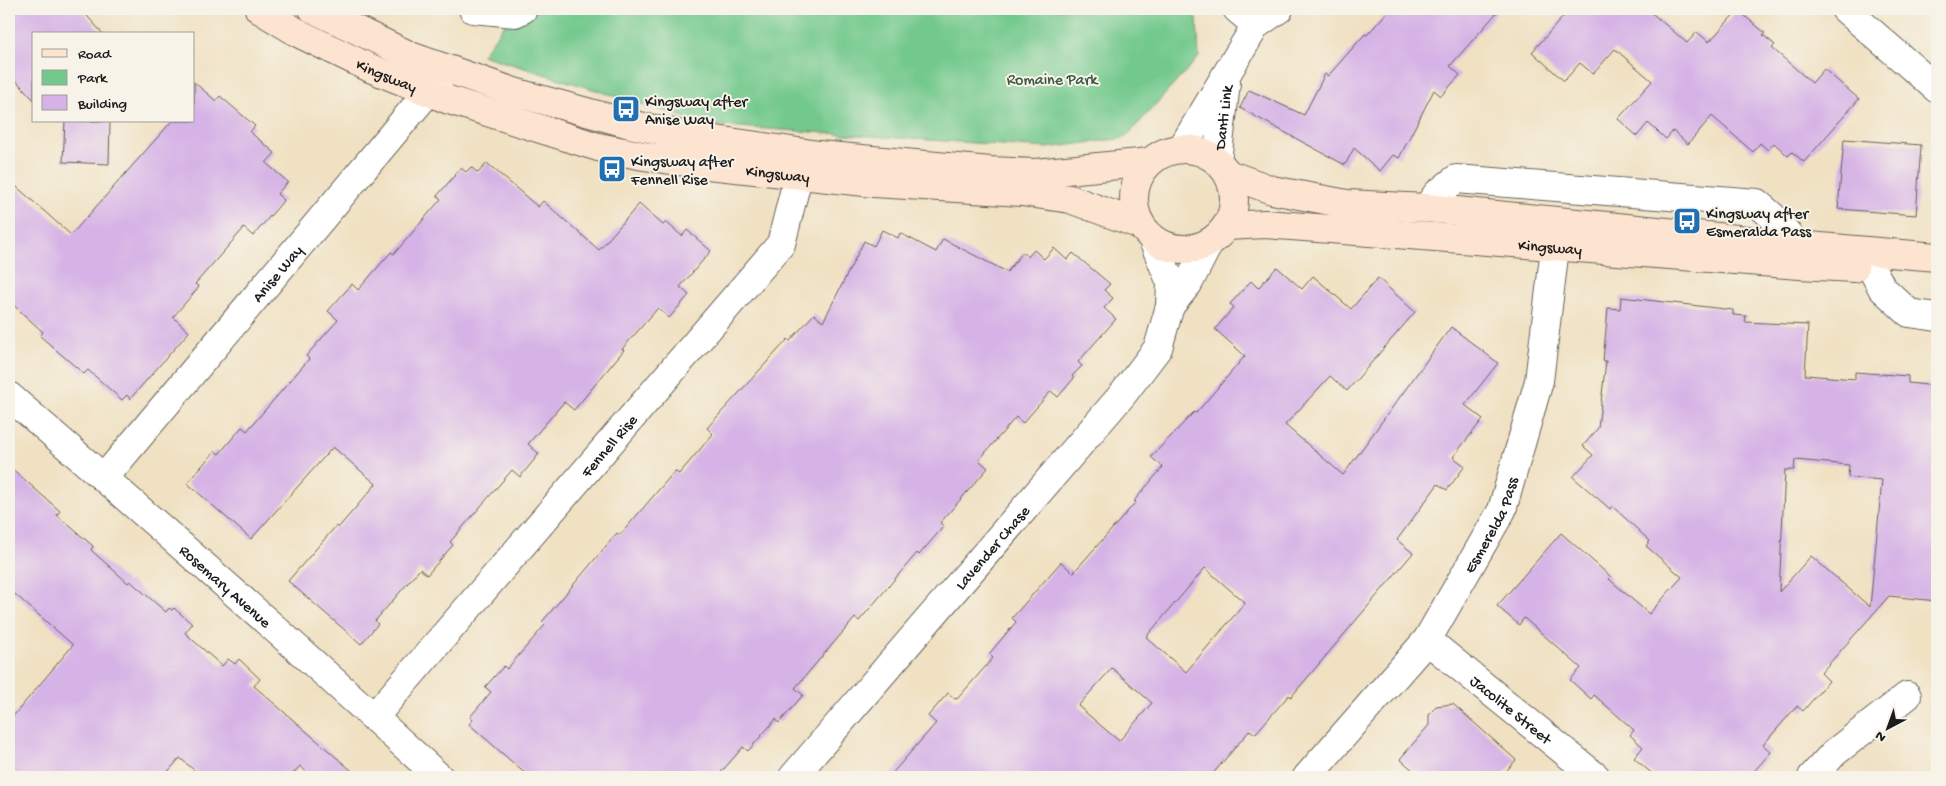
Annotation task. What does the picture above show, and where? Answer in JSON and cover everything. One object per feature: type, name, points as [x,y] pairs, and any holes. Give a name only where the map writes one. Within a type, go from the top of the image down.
[{"type":"main road","name":"Kingsway","points":[[258,9],[300,34],[361,64],[449,100],[598,147],[644,156],[1035,173],[1150,162]]},
{"type":"main road","name":"Kingsway","points":[[313,9],[413,56],[514,92],[630,124],[682,135],[874,183],[1022,192],[1070,200],[1146,231],[1165,245],[1180,249],[1195,248],[1218,234],[1265,224],[1557,234],[1797,245],[1937,257]]},
{"type":"main road","name":"Kingsway","points":[[1146,231],[1134,209],[1134,192],[1139,175],[1150,162],[1170,150],[1182,148],[1206,154],[1222,168],[1272,190],[1347,204],[1427,208],[1557,234],[1800,266],[1937,274]]},
{"type":"main road","points":[[1218,234],[1232,214],[1234,200],[1233,187],[1222,168]]},
{"type":"street","points":[[473,9],[515,13],[523,9]]},
{"type":"street","name":"Danti Link","points":[[1182,148],[1227,74],[1246,17],[1279,9]]},
{"type":"street","points":[[1845,9],[1937,88]]},
{"type":"street","name":"Anise Way","points":[[104,478],[448,69]]},
{"type":"street","name":"Danti Link","points":[[1222,168],[1227,74]]},
{"type":"street","name":"Fennell Rise","points":[[374,718],[781,244],[801,164]]},
{"type":"street","points":[[1427,208],[1438,194],[1456,179],[1757,203],[1772,216],[1797,245]]},
{"type":"street","name":"Lavender Chase","points":[[793,777],[1123,394],[1158,348],[1170,306],[1171,283],[1146,231]]},
{"type":"street","name":"Lavender Chase","points":[[1170,306],[1188,284],[1218,234]]},
{"type":"street","name":"Esmerelda Pass","points":[[1307,777],[1427,640],[1502,510],[1539,381],[1557,234]]},
{"type":"street","points":[[1872,269],[1882,288],[1909,313],[1937,317]]},
{"type":"street","name":"Rosemary Avenue","points":[[9,396],[104,478],[439,777]]},
{"type":"street","name":"Jacolite Street","points":[[1427,640],[1596,777]]},
{"type":"street","points":[[1812,777],[1834,753],[1907,696]]},
{"type":"green space","name":"Romaine Park","points":[[539,9],[1186,9],[1197,19],[1199,57],[1125,138],[1047,148],[709,125],[482,55],[504,25]]},
{"type":"building","points":[[9,9],[81,9],[101,32],[32,32],[32,98],[9,73]]},
{"type":"building","points":[[1390,9],[1500,9],[1450,66],[1460,75],[1441,96],[1434,90],[1399,158],[1393,155],[1380,171],[1354,148],[1345,165],[1240,108],[1249,90],[1304,115],[1325,74],[1328,76]]},
{"type":"building","points":[[1570,9],[1647,9],[1687,43],[1697,32],[1709,42],[1738,10],[1765,33],[1763,35],[1775,45],[1772,48],[1812,83],[1824,69],[1859,99],[1804,162],[1792,152],[1788,156],[1774,143],[1768,150],[1760,143],[1753,152],[1712,116],[1688,144],[1673,131],[1666,139],[1648,123],[1637,136],[1618,119],[1652,81],[1615,49],[1593,74],[1580,63],[1564,81],[1532,52]]},
{"type":"building","points":[[195,83],[216,101],[220,96],[255,126],[250,132],[275,153],[266,163],[288,182],[277,194],[284,200],[253,236],[244,228],[195,284],[199,287],[173,317],[189,332],[130,399],[127,395],[122,400],[88,370],[84,374],[40,336],[43,332],[9,301],[9,180],[71,235],[171,122],[195,122]]},
{"type":"building","points":[[65,122],[110,122],[109,164],[63,162]]},
{"type":"building","points":[[1844,139],[1921,145],[1916,215],[1838,209]]},
{"type":"building","points":[[487,163],[538,207],[543,201],[599,250],[639,204],[663,225],[666,222],[682,236],[687,230],[711,251],[680,287],[689,295],[669,318],[658,308],[622,349],[624,350],[574,410],[564,402],[528,444],[539,454],[520,477],[512,470],[450,542],[453,545],[427,575],[420,569],[375,621],[378,624],[361,644],[288,581],[376,484],[333,447],[251,539],[187,483],[215,451],[219,454],[242,427],[247,431],[309,359],[306,356],[338,320],[328,311],[352,284],[358,290],[391,252],[394,254],[441,199],[437,196],[461,168],[466,172],[471,167],[478,173]]},
{"type":"building","points":[[882,230],[898,238],[900,233],[936,252],[943,239],[1007,272],[1023,252],[1028,257],[1034,250],[1044,259],[1054,248],[1067,260],[1073,253],[1110,284],[1104,290],[1113,298],[1104,308],[1116,319],[1078,362],[1082,366],[1072,376],[1074,378],[1058,397],[1051,391],[1023,423],[1016,417],[979,460],[988,468],[940,523],[944,526],[919,555],[917,553],[859,621],[855,618],[795,688],[803,695],[779,723],[776,719],[748,751],[743,747],[717,777],[529,777],[469,724],[473,720],[470,717],[491,692],[485,687],[504,666],[507,669],[545,625],[542,622],[617,533],[620,535],[675,471],[679,474],[713,434],[707,428],[788,339],[790,341],[814,314],[823,322],[864,241],[874,246]]},
{"type":"building","points":[[1277,267],[1302,289],[1313,276],[1351,309],[1378,278],[1415,312],[1347,391],[1330,376],[1285,425],[1343,475],[1451,327],[1498,363],[1465,405],[1483,419],[1453,457],[1465,466],[1447,490],[1438,484],[1397,540],[1413,553],[1291,697],[1289,695],[1255,734],[1250,730],[1210,777],[889,777],[936,723],[928,716],[948,693],[955,699],[958,698],[993,658],[989,654],[1016,622],[1012,618],[1061,562],[1073,573],[1136,502],[1134,501],[1163,467],[1151,457],[1194,412],[1196,413],[1245,356],[1215,329],[1234,307],[1230,304],[1251,281],[1258,288]],"holes":[[[1205,568],[1245,603],[1186,672],[1146,637]],[[1112,668],[1152,703],[1119,741],[1078,706]]]},
{"type":"building","points":[[1621,297],[1733,310],[1733,315],[1746,316],[1745,322],[1808,325],[1805,375],[1855,379],[1855,372],[1908,376],[1908,383],[1937,386],[1937,601],[1889,596],[1821,673],[1829,681],[1803,711],[1797,706],[1763,745],[1771,752],[1749,777],[1656,777],[1634,758],[1643,747],[1630,735],[1634,730],[1594,695],[1591,699],[1570,680],[1581,668],[1524,618],[1519,625],[1497,606],[1561,533],[1649,614],[1682,577],[1646,546],[1650,541],[1612,506],[1610,509],[1573,477],[1593,455],[1583,446],[1598,428],[1606,361],[1603,361],[1608,308],[1620,309]],"holes":[[[1795,460],[1849,465],[1848,477],[1882,480],[1870,607],[1811,556],[1779,592],[1785,470],[1794,470]]]},
{"type":"building","points":[[9,466],[60,511],[57,515],[93,546],[91,550],[128,583],[130,581],[166,612],[169,608],[172,610],[174,608],[192,624],[185,633],[222,666],[228,659],[235,664],[239,659],[260,679],[254,686],[359,777],[312,777],[300,766],[290,777],[202,777],[180,758],[163,777],[9,777],[9,721],[73,645],[9,589]]},
{"type":"building","points":[[1453,704],[1516,760],[1501,777],[1421,777],[1400,759],[1429,725],[1429,715],[1436,706]]},
{"type":"place","name":"Kingsway after Anise Way","points":[[626,109]]},
{"type":"place","name":"Kingsway after Fennell Rise","points":[[612,169]]},
{"type":"place","name":"Kingsway after Esmeralda Pass","points":[[1687,221]]}]
